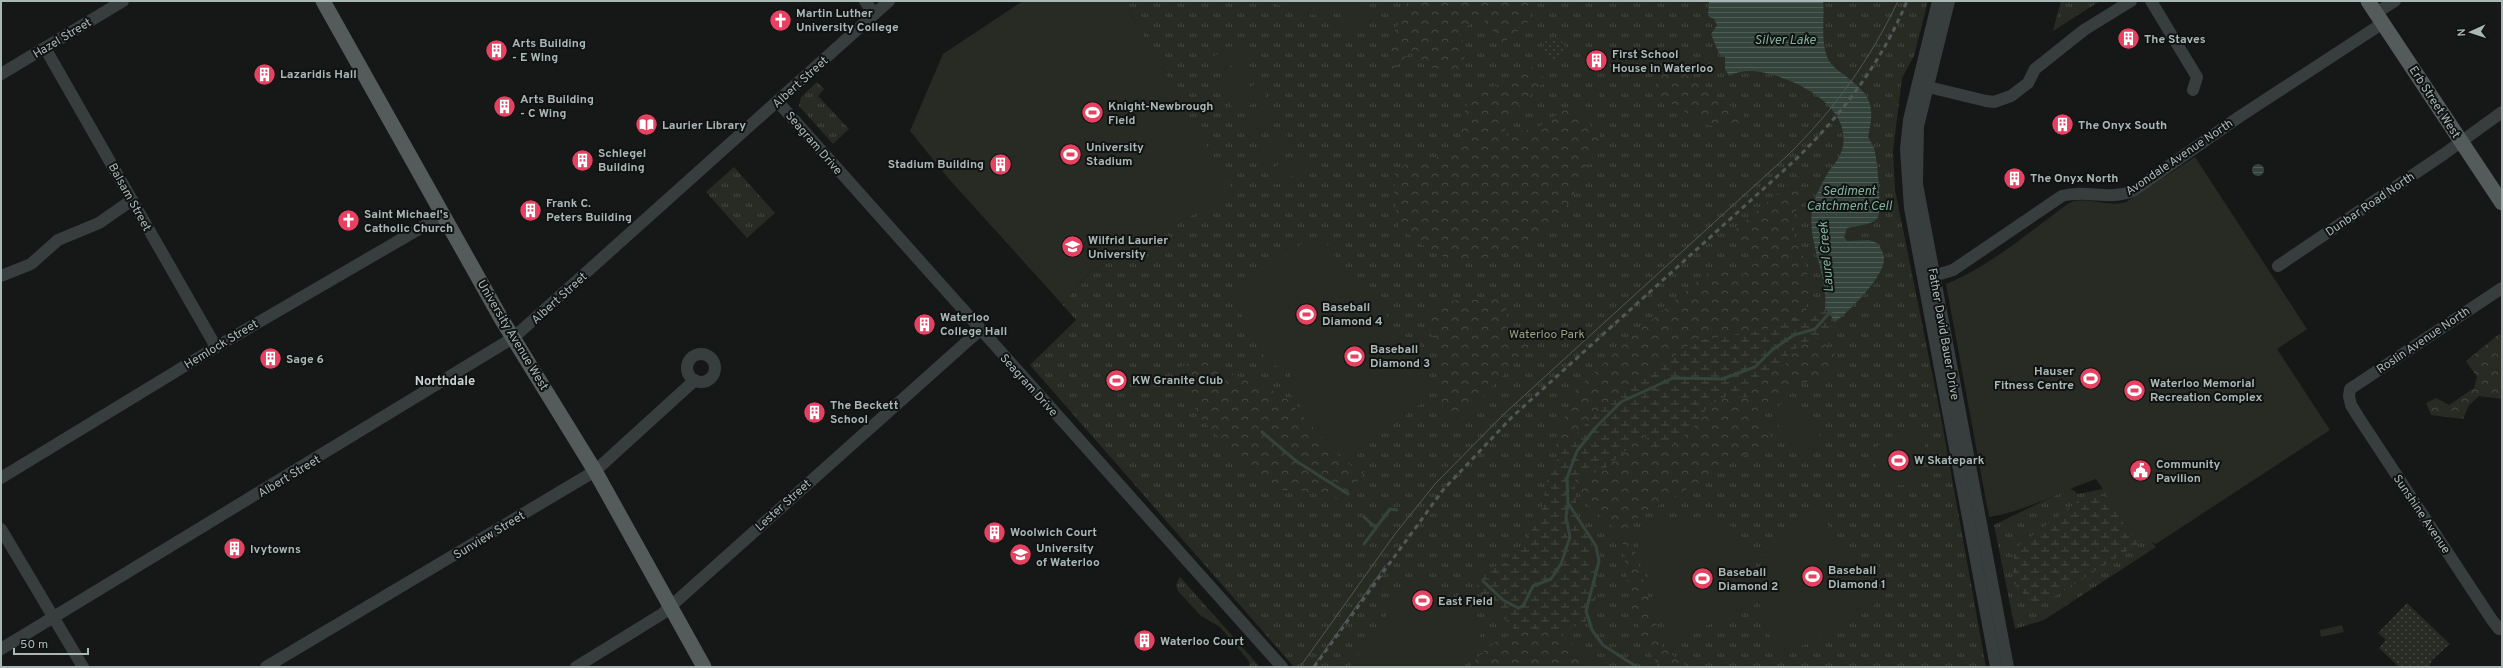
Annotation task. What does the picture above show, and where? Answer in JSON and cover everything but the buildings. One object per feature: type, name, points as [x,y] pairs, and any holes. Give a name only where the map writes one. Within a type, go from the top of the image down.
[{"type":"main road","name":"University Avenue West","points":[[323,1],[513,338],[595,471],[672,606],[704,667]]},
{"type":"main road","name":"Erb Street West","points":[[2368,1],[2502,203]]},
{"type":"street","name":"Hazel Street","points":[[1,74],[45,48],[106,6],[123,1]]},
{"type":"street","points":[[865,1],[874,14]]},
{"type":"street","name":"Albert Street","points":[[1,649],[55,618],[513,338],[889,1]]},
{"type":"street","name":"Father David Bauer Drive","points":[[1938,1],[1922,86],[1916,169],[1929,277],[1996,667]]},
{"type":"street","name":"Father David Bauer Drive","points":[[1922,86],[1949,1]]},
{"type":"street","points":[[1922,86],[1994,102],[2011,96],[2028,83],[2035,69],[2072,40],[2131,1]]},
{"type":"street","points":[[2151,1],[2197,77],[2193,90]]},
{"type":"street","name":"Avondale Avenue North","points":[[1929,277],[1953,270],[1997,243],[2062,196],[2080,193],[2115,197],[2133,191],[2380,18],[2395,1]]},
{"type":"street","name":"Balsam Street","points":[[45,48],[216,347]]},
{"type":"street","name":"Seagram Drive","points":[[778,102],[1282,667]]},
{"type":"street","name":"Dunbar Road North","points":[[2278,266],[2444,154],[2502,112]]},
{"type":"street","points":[[1,276],[31,264],[58,240],[99,223],[132,200]]},
{"type":"street","name":"Hemlock Street","points":[[1,478],[216,347],[443,215]]},
{"type":"street","name":"Father David Bauer Drive","points":[[1929,277],[2008,667]]},
{"type":"street","name":"Roslin Avenue North","points":[[2348,396],[2350,389],[2502,288]]},
{"type":"street","name":"Lester Street","points":[[576,667],[658,617],[672,606],[980,330]]},
{"type":"street","name":"Sunview Street","points":[[266,667],[595,471],[695,380]]},
{"type":"street","name":"Sunshine Avenue","points":[[2348,396],[2359,418],[2500,628]]},
{"type":"street","points":[[1,529],[83,667]]},
{"type":"green space","name":"University Stadium","points":[[1023,1],[1123,1],[1234,192],[1089,273],[1062,304],[948,178],[910,131],[943,54]]},
{"type":"green space","name":"Waterloo Park","points":[[1123,1],[1928,1],[1914,56],[1902,78],[1893,151],[1895,190],[1940,412],[1986,667],[1294,667],[1030,365],[1076,320],[1062,304],[1089,273],[1233,192]]},
{"type":"green space","points":[[1271,1],[1376,1],[1368,6],[1342,13],[1321,15],[1301,13]]},
{"type":"green space","points":[[1408,1],[1543,1],[1536,2],[1527,24],[1503,43],[1481,17],[1458,32],[1467,49],[1460,71],[1427,67],[1414,49],[1390,71],[1387,49]]},
{"type":"green space","points":[[2061,1],[2100,1],[2053,31]]},
{"type":"green space","points":[[1367,8],[1371,20],[1337,32],[1333,20]]},
{"type":"green space","points":[[1554,38],[1562,41],[1565,49],[1562,57],[1554,60],[1546,57],[1543,49],[1546,41]]},
{"type":"green space","points":[[1238,43],[1246,58],[1215,74],[1207,60]]},
{"type":"green space","points":[[1248,63],[1256,77],[1225,94],[1217,79]]},
{"type":"green space","points":[[1670,64],[1744,115],[1742,130],[1707,125],[1651,91]]},
{"type":"green space","points":[[1531,66],[1546,80],[1504,121],[1506,136],[1538,127],[1572,105],[1600,135],[1600,142],[1581,180],[1557,221],[1548,232],[1531,245],[1487,258],[1472,260],[1459,260],[1437,254],[1399,227],[1394,197],[1395,173],[1404,165],[1427,162],[1458,147],[1470,88],[1500,85]]},
{"type":"green space","points":[[817,82],[824,89],[818,96],[849,129],[833,144],[799,106],[801,97]]},
{"type":"green space","points":[[1259,82],[1266,96],[1235,113],[1228,99]]},
{"type":"green space","points":[[1592,87],[1600,97],[1591,105],[1583,94]]},
{"type":"green space","points":[[1272,107],[1280,121],[1249,138],[1241,124]]},
{"type":"green space","points":[[1287,135],[1295,149],[1264,166],[1257,152]]},
{"type":"green space","points":[[1298,154],[1306,168],[1275,185],[1267,171]]},
{"type":"green space","name":"Waterloo Memorial Recreation Complex","points":[[2195,157],[2307,329],[2277,349],[2330,430],[2156,544],[2146,540],[2129,526],[2096,479],[2031,506],[1989,517],[1946,284],[1979,268],[2069,203],[2083,200],[2112,204],[2126,202]]},
{"type":"green space","points":[[734,167],[775,213],[747,238],[706,192]]},
{"type":"green space","points":[[1808,168],[1797,205],[1794,225],[1796,243],[1804,259],[1808,281],[1808,296],[1805,317],[1767,329],[1695,341],[1600,409],[1566,445],[1557,460],[1556,439],[1576,390],[1628,340],[1716,266],[1725,270],[1736,281],[1758,260],[1736,237],[1736,229]]},
{"type":"green space","name":"Baseball Diamond 3","points":[[1324,240],[1358,290],[1365,285],[1430,378],[1426,400],[1345,460],[1288,391],[1292,370],[1268,364],[1230,294],[1306,241]]},
{"type":"green space","points":[[1505,298],[1507,316],[1511,327],[1520,333],[1537,339],[1456,425],[1439,401],[1439,350],[1423,318],[1433,306],[1445,301]]},
{"type":"green space","points":[[1825,308],[1835,322],[1822,337],[1810,340],[1789,352],[1786,363],[1753,384],[1748,397],[1728,395],[1708,406],[1692,429],[1675,444],[1657,449],[1643,435],[1602,471],[1574,477],[1577,514],[1592,542],[1591,560],[1598,580],[1594,607],[1585,622],[1561,632],[1536,629],[1517,632],[1478,591],[1476,576],[1485,570],[1510,561],[1540,518],[1548,476],[1566,445],[1600,409],[1695,341],[1767,329]]},
{"type":"green space","points":[[2499,334],[2502,335],[2502,399],[2479,396],[2469,405],[2463,419],[2431,415],[2426,403],[2436,398],[2449,405],[2474,388],[2477,377],[2466,361]]},
{"type":"green space","points":[[1822,337],[1842,365],[1821,378],[1782,389],[1754,414],[1773,439],[1627,524],[1663,647],[1687,667],[1662,667],[1650,654],[1636,622],[1631,605],[1621,534],[1584,502],[1574,477],[1602,470],[1643,435],[1692,429],[1708,406],[1728,395],[1748,397],[1753,384],[1786,363],[1789,352],[1810,340]]},
{"type":"green space","points":[[1191,362],[1205,362],[1284,396],[1346,463],[1365,472],[1343,500],[1299,490],[1274,490],[1253,475],[1200,417],[1183,387],[1180,367]]},
{"type":"green space","points":[[1793,396],[1825,444],[1801,460],[1770,412]]},
{"type":"green space","name":"W Skatepark","points":[[1903,428],[1916,429],[1921,433],[1924,439],[1925,447],[1922,465],[1919,473],[1909,483],[1904,485],[1890,485],[1882,478],[1877,470],[1875,448]]},
{"type":"green space","points":[[2070,488],[2078,494],[2103,489],[2156,547],[2044,620],[2015,629],[1994,525]]},
{"type":"green space","points":[[2103,494],[2138,544],[2036,608],[2013,582],[2014,549],[2078,501]]},
{"type":"green space","name":"Baseball Diamond 1","points":[[1815,507],[1877,593],[1874,607],[1783,656],[1768,633],[1762,619],[1759,591],[1760,576],[1763,563],[1774,542],[1782,532]]},
{"type":"green space","name":"Baseball Diamond 2","points":[[1712,516],[1729,524],[1756,554],[1756,604],[1673,640],[1668,638],[1634,532],[1652,523],[1672,519]]},
{"type":"green space","name":"East Field","points":[[1414,576],[1486,627],[1457,667],[1350,667]]},
{"type":"green space","points":[[1180,577],[1260,667],[1250,667],[1249,661],[1220,627],[1200,615],[1178,591],[1176,585]]},
{"type":"green space","points":[[2407,603],[2450,644],[2432,660],[2429,667],[2399,667],[2379,648],[2386,640],[2378,633]]},
{"type":"green space","points":[[2342,625],[2344,632],[2321,637],[2320,630]]},
{"type":"green space","points":[[1536,629],[1561,632],[1594,667],[1469,667],[1498,640],[1524,631]]},
{"type":"water","points":[[1709,1],[1823,1],[1823,37],[1828,59],[1834,67],[1852,81],[1865,94],[1869,100],[1871,115],[1868,137],[1874,148],[1877,162],[1879,215],[1877,219],[1871,223],[1847,228],[1844,237],[1847,241],[1869,240],[1877,243],[1884,255],[1883,265],[1879,274],[1866,292],[1835,322],[1825,308],[1824,283],[1812,234],[1811,222],[1812,206],[1815,198],[1822,183],[1841,153],[1844,140],[1842,128],[1830,107],[1821,98],[1799,85],[1781,77],[1766,73],[1743,71],[1729,76],[1725,69],[1725,57],[1719,54],[1711,34],[1717,25],[1714,19],[1708,16]]},
{"type":"water","points":[[2256,164],[2260,164],[2264,170],[2260,176],[2256,176],[2252,172],[2252,168]]},
{"type":"waterway","name":"Laurel Creek","points":[[1637,667],[1603,645],[1592,630],[1586,611],[1599,561],[1596,546],[1568,503],[1567,478],[1577,451],[1595,428],[1621,402],[1673,378],[1722,379],[1755,367],[1772,350],[1794,335],[1815,329],[1831,311]]},
{"type":"waterway","points":[[1262,432],[1296,461],[1348,494]]},
{"type":"waterway","points":[[1483,581],[1503,600],[1518,608],[1523,606],[1533,586],[1551,579],[1561,564],[1570,537],[1566,517],[1568,503]]},
{"type":"waterway","points":[[1364,544],[1390,509],[1397,510]]},
{"type":"waterway","points":[[1364,517],[1376,528]]},
{"type":"tram line","points":[[1300,667],[1395,534],[1435,484],[1504,414],[1804,139],[1850,83],[1863,64],[1898,1]]},
{"type":"tram line","points":[[1313,667],[1385,566]]},
{"type":"railway","points":[[1314,667],[1443,490],[1512,417],[1793,162],[1828,126],[1873,67],[1897,24],[1907,1]]},
{"type":"place","name":"Martin Luther University College","points":[[781,20]]},
{"type":"place","name":"The Staves","points":[[2128,39]]},
{"type":"place","name":"Arts Building - E Wing","points":[[497,50]]},
{"type":"place","name":"First School House in Waterloo","points":[[1596,61]]},
{"type":"place","name":"Lazaridis Hall","points":[[265,74]]},
{"type":"place","name":"Arts Building - C Wing","points":[[504,106]]},
{"type":"place","name":"Knight-Newbrough Field","points":[[1092,113]]},
{"type":"place","name":"Laurier Library","points":[[646,125]]},
{"type":"place","name":"The Onyx South","points":[[2062,125]]},
{"type":"place","name":"University Stadium","points":[[1070,154]]},
{"type":"place","name":"Schlegel Building","points":[[583,160]]},
{"type":"place","name":"Stadium Building","points":[[1000,164]]},
{"type":"place","name":"The Onyx North","points":[[2014,178]]},
{"type":"place","name":"Frank C. Peters Building","points":[[531,210]]},
{"type":"place","name":"Saint Michael's Catholic Church","points":[[349,221]]},
{"type":"place","name":"Wilfrid Laurier University","points":[[1073,247]]},
{"type":"place","name":"Baseball Diamond 4","points":[[1307,314]]},
{"type":"place","name":"Waterloo College Hall","points":[[925,324]]},
{"type":"place","name":"Baseball Diamond 3","points":[[1355,356]]},
{"type":"place","name":"Sage 6","points":[[271,359]]},
{"type":"place","name":"Hauser Fitness Centre","points":[[2090,378]]},
{"type":"place","name":"KW Granite Club","points":[[1116,380]]},
{"type":"place","name":"Waterloo Memorial Recreation Complex","points":[[2135,390]]},
{"type":"place","name":"The Beckett School","points":[[815,412]]},
{"type":"place","name":"W Skatepark","points":[[1899,460]]},
{"type":"place","name":"Community Pavilion","points":[[2140,471]]},
{"type":"place","name":"Woolwich Court","points":[[995,532]]},
{"type":"place","name":"Ivytowns","points":[[234,549]]},
{"type":"place","name":"University of Waterloo","points":[[1020,555]]},
{"type":"place","name":"Baseball Diamond 1","points":[[1813,577]]},
{"type":"place","name":"Baseball Diamond 2","points":[[1703,579]]},
{"type":"place","name":"East Field","points":[[1423,601]]},
{"type":"place","name":"Waterloo Court","points":[[1144,641]]},
{"type":"district","name":"Northdale","points":[[445,380]]},
{"type":"water label","name":"Silver Lake","points":[[1785,39]]},
{"type":"water label","name":"Sediment Catchment Cell","points":[[1849,198]]}]
